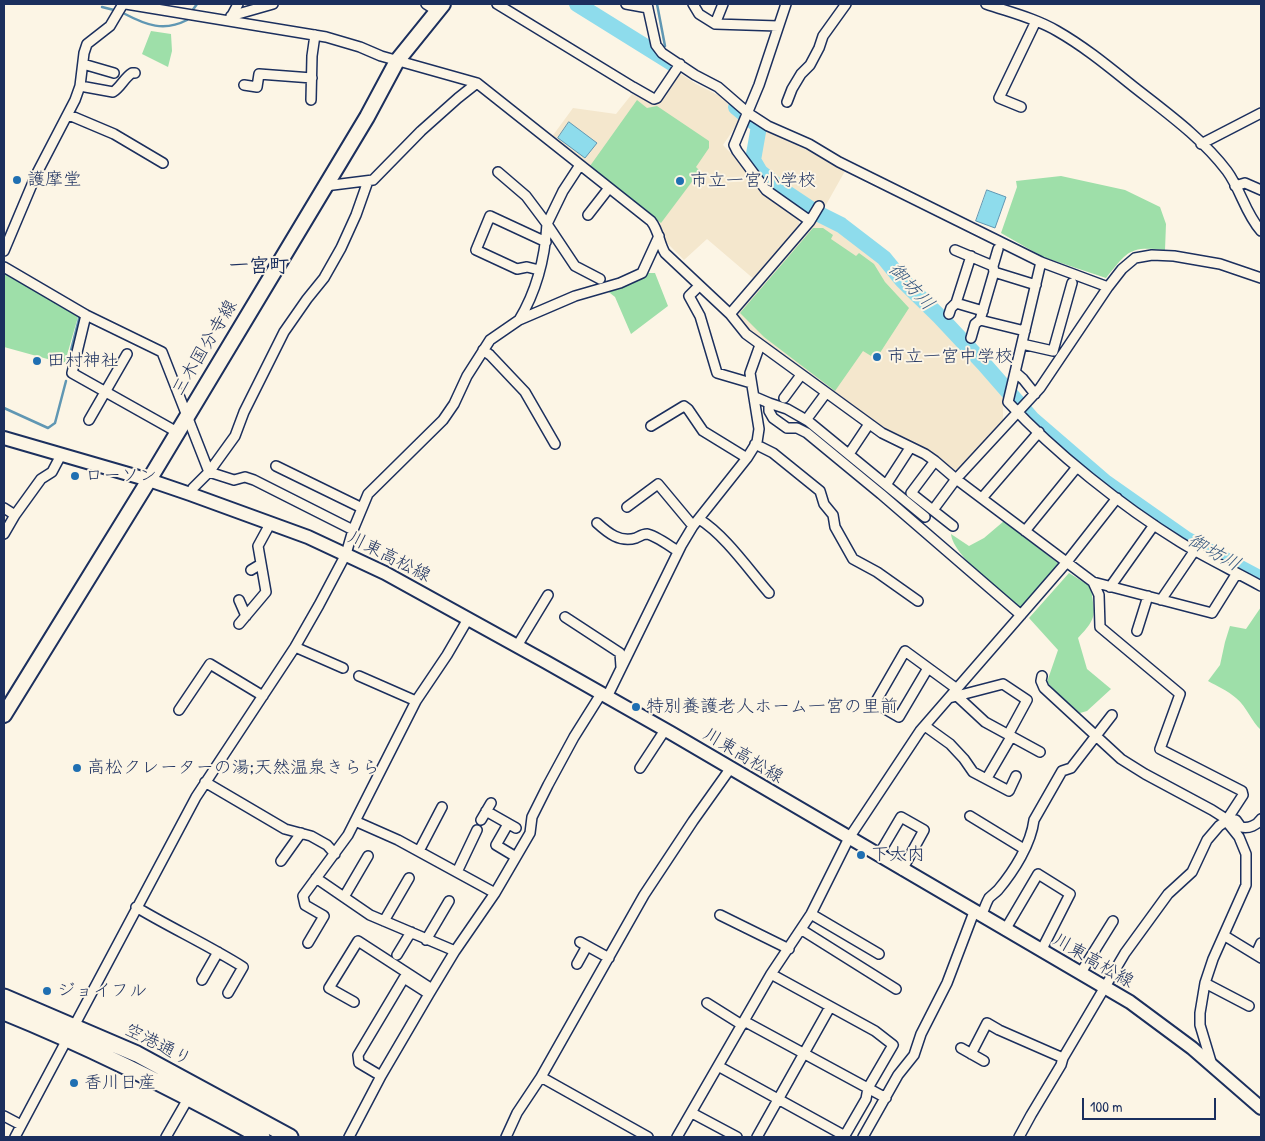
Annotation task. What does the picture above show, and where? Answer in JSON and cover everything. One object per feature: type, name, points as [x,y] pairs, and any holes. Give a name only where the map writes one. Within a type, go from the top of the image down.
[{"type":"highway","name":"空港通り","points":[[4,997],[70,1032],[128,1066],[262,1137]]},
{"type":"highway","name":"空港通り","points":[[4,1012],[137,1054],[290,1137]]},
{"type":"main road","name":"三木国分寺線","points":[[4,715],[149,480],[367,117],[397,61],[435,6]]},
{"type":"main road","name":"川東高松線","points":[[5,441],[149,480],[190,494],[308,537],[385,573],[665,730],[730,770],[1130,1002],[1161,1024],[1259,1103]]},
{"type":"street","points":[[4,251],[36,175],[69,115],[80,86],[88,44],[110,26],[124,4],[230,19],[315,35],[360,47],[397,61],[477,83],[651,221],[657,229],[661,247],[665,254],[730,314],[746,334],[889,437],[935,461],[956,479],[1093,582],[1212,613],[1237,573]]},
{"type":"street","points":[[230,19],[238,4]]},
{"type":"street","points":[[230,19],[273,4]]},
{"type":"street","points":[[497,4],[654,99],[657,98],[678,67]]},
{"type":"street","points":[[626,4],[647,6],[656,45],[662,53],[678,67],[718,87],[746,115],[809,144],[839,162],[1041,265],[1108,287]]},
{"type":"street","points":[[693,4],[699,14],[715,24],[778,26]]},
{"type":"street","points":[[715,24],[723,4]]},
{"type":"street","points":[[786,4],[734,145],[766,190],[811,219]]},
{"type":"street","points":[[787,102],[801,74],[810,65],[823,36],[846,4]]},
{"type":"street","points":[[986,4],[1056,30],[1091,53],[1184,126],[1228,173],[1248,212],[1261,231]]},
{"type":"street","points":[[1021,106],[999,98],[1036,21]]},
{"type":"street","points":[[311,100],[312,56],[315,35]]},
{"type":"street","points":[[83,64],[114,73]]},
{"type":"street","points":[[80,86],[114,92],[128,76],[135,73]]},
{"type":"street","points":[[244,85],[257,87],[259,74],[312,78]]},
{"type":"street","points":[[325,186],[373,180],[421,131],[477,83]]},
{"type":"street","points":[[1201,144],[1261,113]]},
{"type":"street","points":[[69,115],[114,134],[163,163]]},
{"type":"street","points":[[519,320],[525,310],[540,270],[548,224],[563,191],[580,166]]},
{"type":"street","points":[[498,172],[526,196],[548,224],[575,266],[600,279]]},
{"type":"street","points":[[190,494],[193,488],[210,472],[235,436],[244,412],[284,332],[306,298],[324,278],[341,248],[356,216],[368,181]]},
{"type":"street","points":[[1235,186],[1245,183],[1261,190]]},
{"type":"street","points":[[588,215],[609,188]]},
{"type":"street","points":[[730,314],[811,219],[819,206]]},
{"type":"street","points":[[540,270],[527,267],[517,268],[476,250],[490,216],[546,242]]},
{"type":"street","points":[[15,1137],[136,907],[205,782],[295,647],[346,554],[353,530],[368,494],[442,420],[454,404],[468,376],[490,340],[519,320],[575,296],[620,283],[642,272],[659,236]]},
{"type":"street","points":[[971,338],[975,324],[981,316],[998,248]]},
{"type":"street","points":[[955,250],[971,256],[993,269],[1036,284]]},
{"type":"street","points":[[933,510],[956,479],[1035,394],[1108,287],[1122,269],[1135,258],[1152,255],[1174,256],[1220,264],[1261,278]]},
{"type":"street","points":[[949,314],[951,308],[956,303],[971,256]]},
{"type":"street","points":[[1041,265],[1008,402],[1021,409],[1039,432],[1077,467],[1154,525],[1261,586]]},
{"type":"street","points":[[4,266],[86,315],[162,352],[210,472],[234,480],[245,477],[254,480],[353,530]]},
{"type":"street","points":[[1022,344],[1053,351],[1072,283]]},
{"type":"street","points":[[699,286],[689,296],[700,316],[717,373],[751,383]]},
{"type":"street","points":[[956,303],[981,316],[1025,331]]},
{"type":"street","points":[[86,315],[72,373],[177,432]]},
{"type":"street","points":[[349,1137],[381,1076],[455,951],[495,893],[530,833],[532,817],[548,785],[574,737],[621,668],[678,551],[696,522],[747,458],[755,444],[759,429],[750,373],[760,345]]},
{"type":"street","points":[[483,350],[525,392],[555,444]]},
{"type":"street","points":[[89,420],[127,354]]},
{"type":"street","points":[[1015,372],[1035,394]]},
{"type":"street","points":[[784,398],[802,375]]},
{"type":"street","points":[[808,416],[826,393]]},
{"type":"street","points":[[755,397],[787,408],[808,421],[925,516]]},
{"type":"street","points":[[769,403],[769,411],[773,418],[786,428],[797,428],[806,433],[881,494],[1021,615]]},
{"type":"street","points":[[651,426],[684,406],[703,431],[747,458]]},
{"type":"street","points":[[851,451],[870,424]]},
{"type":"street","points":[[982,498],[1039,432]]},
{"type":"street","points":[[755,444],[773,453],[820,491],[824,504],[834,515],[835,526],[853,559],[877,572],[918,601]]},
{"type":"street","points":[[886,485],[910,448]]},
{"type":"street","points":[[4,534],[41,479],[52,472],[61,455]]},
{"type":"street","points":[[935,461],[911,493],[953,526]]},
{"type":"street","points":[[276,466],[362,508]]},
{"type":"street","points":[[1025,531],[1077,467]]},
{"type":"street","points":[[627,506],[658,484],[696,522],[706,523],[769,593]]},
{"type":"street","points":[[678,1137],[771,974],[802,930],[849,838],[925,726],[1066,563],[1117,498]]},
{"type":"street","points":[[4,508],[15,515]]},
{"type":"street","points":[[597,523],[610,534],[620,538],[626,540],[645,534],[650,535],[678,551]]},
{"type":"street","points":[[239,624],[266,592],[258,546],[270,524]]},
{"type":"street","points":[[1110,587],[1154,525]]},
{"type":"street","points":[[1161,600],[1195,550]]},
{"type":"street","points":[[251,570],[261,564]]},
{"type":"street","points":[[1019,1137],[1125,953],[1168,894],[1192,872],[1207,840],[1227,819],[1244,795],[1242,791],[1160,749],[1180,694],[1100,627],[1099,595],[1093,582]]},
{"type":"street","points":[[517,646],[548,595]]},
{"type":"street","points":[[1137,631],[1148,596]]},
{"type":"street","points":[[239,600],[246,616]]},
{"type":"street","points":[[565,616],[620,653],[621,668]]},
{"type":"street","points":[[308,942],[324,916],[306,905],[303,896],[335,854],[355,821],[416,701],[447,655],[468,619]]},
{"type":"street","points":[[295,647],[343,668]]},
{"type":"street","points":[[928,668],[899,717],[875,704],[905,651],[928,668],[985,722],[1040,752]]},
{"type":"street","points":[[179,710],[210,664],[263,696]]},
{"type":"street","points":[[359,676],[416,701]]},
{"type":"street","points":[[1042,676],[1041,681],[1044,688],[1121,759],[1227,819],[1236,820],[1242,827],[1250,827],[1261,821]]},
{"type":"street","points":[[954,694],[1003,684],[1027,700],[987,778]]},
{"type":"street","points":[[863,1137],[898,1075],[914,1055],[921,1034],[947,983],[978,914],[990,896],[997,892],[1010,873],[1024,849],[1033,828],[1034,820],[1062,771],[1071,768],[1112,715]]},
{"type":"street","points":[[925,726],[950,744],[973,772],[1009,791],[1016,776]]},
{"type":"street","points":[[640,768],[665,730]]},
{"type":"street","points":[[506,1137],[517,1113],[541,1077],[644,895],[693,821],[730,770]]},
{"type":"street","points":[[205,782],[285,829],[311,836],[327,845],[335,854]]},
{"type":"street","points":[[419,851],[442,807]]},
{"type":"street","points":[[482,820],[489,807],[512,826],[496,845],[516,857]]},
{"type":"street","points":[[878,856],[901,816],[924,830],[902,870]]},
{"type":"street","points":[[970,816],[1024,849]]},
{"type":"street","points":[[1212,1065],[1200,1025],[1205,983],[1213,959],[1225,936],[1242,894],[1246,876],[1246,854],[1239,837],[1227,819]]},
{"type":"street","points":[[355,821],[419,851],[495,893]]},
{"type":"street","points":[[457,872],[477,830]]},
{"type":"street","points":[[281,860],[301,833]]},
{"type":"street","points":[[344,897],[368,856]]},
{"type":"street","points":[[1005,930],[1038,874],[1070,894],[1041,951]]},
{"type":"street","points":[[316,878],[370,915],[455,951]]},
{"type":"street","points":[[384,921],[409,878]]},
{"type":"street","points":[[426,940],[449,901]]},
{"type":"street","points":[[136,907],[218,952],[243,968],[228,993]]},
{"type":"street","points":[[811,914],[879,954]]},
{"type":"street","points":[[720,915],[789,949]]},
{"type":"street","points":[[1080,974],[1113,921]]},
{"type":"street","points":[[802,930],[896,989]]},
{"type":"street","points":[[397,955],[411,932]]},
{"type":"street","points":[[1225,936],[1258,956],[1261,943]]},
{"type":"street","points":[[354,1002],[329,988],[358,941],[431,992]]},
{"type":"street","points":[[577,964],[583,944],[609,958]]},
{"type":"street","points":[[202,980],[218,952]]},
{"type":"street","points":[[718,1066],[845,1137],[866,1099],[868,1088],[893,1045],[875,1031],[771,974]]},
{"type":"street","points":[[381,1076],[359,1063],[358,1055],[404,978],[431,992]]},
{"type":"street","points":[[1205,983],[1250,1006]]},
{"type":"street","points":[[707,1003],[886,1098]]},
{"type":"street","points":[[757,1137],[830,1007]]},
{"type":"street","points":[[971,1054],[987,1023],[1063,1058]]},
{"type":"street","points":[[961,1048],[984,1062]]},
{"type":"street","points":[[541,1077],[648,1137]]},
{"type":"street","points":[[166,1137],[189,1097]]},
{"type":"street","points":[[692,1112],[737,1137]]},
{"type":"street","points":[[4,1116],[21,1124]]},
{"type":"shaded area","name":"市立一宮小学校","points":[[678,72],[718,95],[742,117],[723,145],[745,168],[763,194],[798,219],[800,226],[755,280],[707,239],[684,260],[664,240],[658,223],[551,138],[573,108],[616,114],[632,94],[653,104],[658,102]]},
{"type":"shaded area","points":[[763,130],[814,153],[845,171],[822,212],[793,195],[764,173],[755,162],[757,142]]},
{"type":"shaded area","name":"市立一宮中学校","points":[[816,220],[835,228],[862,245],[883,262],[899,284],[987,373],[1005,396],[1003,420],[959,469],[952,470],[892,435],[762,341],[737,317],[738,311]]},
{"type":"green space","points":[[151,31],[171,34],[172,51],[168,67],[142,54]]},
{"type":"green space","points":[[637,100],[647,108],[657,106],[709,141],[709,148],[696,167],[700,171],[661,223],[590,166]]},
{"type":"green space","points":[[1061,176],[1125,190],[1160,207],[1166,224],[1165,250],[1144,249],[1130,252],[1106,278],[1043,257],[1001,233],[1017,187],[1016,181]]},
{"type":"green space","points":[[813,228],[823,228],[833,235],[831,239],[856,256],[859,253],[874,264],[885,282],[909,308],[876,359],[863,351],[835,391],[764,337],[740,313]]},
{"type":"green space","points":[[4,273],[77,315],[65,362],[62,363],[4,347]]},
{"type":"green space","points":[[647,273],[655,273],[668,306],[631,334],[615,297],[605,289]]},
{"type":"green space","points":[[1004,521],[1059,564],[1021,608],[969,563],[960,553],[951,534],[969,546],[984,538]]},
{"type":"green space","points":[[1069,573],[1091,587],[1094,615],[1089,625],[1078,638],[1087,669],[1111,689],[1087,711],[1080,713],[1047,682],[1058,650],[1029,618]]},
{"type":"green space","points":[[1261,607],[1261,730],[1236,698],[1208,681],[1220,665],[1230,626],[1246,629]]},
{"type":"water","points":[[569,122],[597,143],[585,158],[558,138]]},
{"type":"water","points":[[987,190],[1006,197],[995,228],[976,221]]},
{"type":"waterway","points":[[192,11],[197,4]]},
{"type":"waterway","name":"御坊川","points":[[577,4],[675,65]]},
{"type":"waterway","points":[[657,4],[665,46]]},
{"type":"waterway","points":[[102,7],[114,10]]},
{"type":"waterway","points":[[125,14],[155,26],[171,26],[187,20]]},
{"type":"waterway","name":"御坊川","points":[[736,107],[759,126],[753,160],[760,172],[782,190],[815,212],[841,225],[884,258],[902,280],[984,364],[1032,419],[1105,482],[1186,539],[1261,579]]},
{"type":"waterway","points":[[759,126],[767,130]]},
{"type":"waterway","points":[[68,362],[80,315]]},
{"type":"waterway","points":[[4,408],[48,428],[55,423],[66,381]]},
{"type":"place","name":"護摩堂","points":[[17,180]]},
{"type":"place","name":"市立一宮小学校","points":[[680,181]]},
{"type":"place","name":"市立一宮中学校","points":[[877,357]]},
{"type":"place","name":"田村神社","points":[[37,361]]},
{"type":"place","name":"ローソン","points":[[75,476]]},
{"type":"place","name":"特別養護老人ホーム一宮の里前","points":[[636,707]]},
{"type":"place","name":"高松クレーターの湯;天然温泉きらら","points":[[77,768]]},
{"type":"place","name":"下大内","points":[[861,855]]},
{"type":"place","name":"ジョイフル","points":[[47,991]]},
{"type":"place","name":"香川日産","points":[[74,1083]]},
{"type":"district","name":"一宮町","points":[[259,267]]}]
